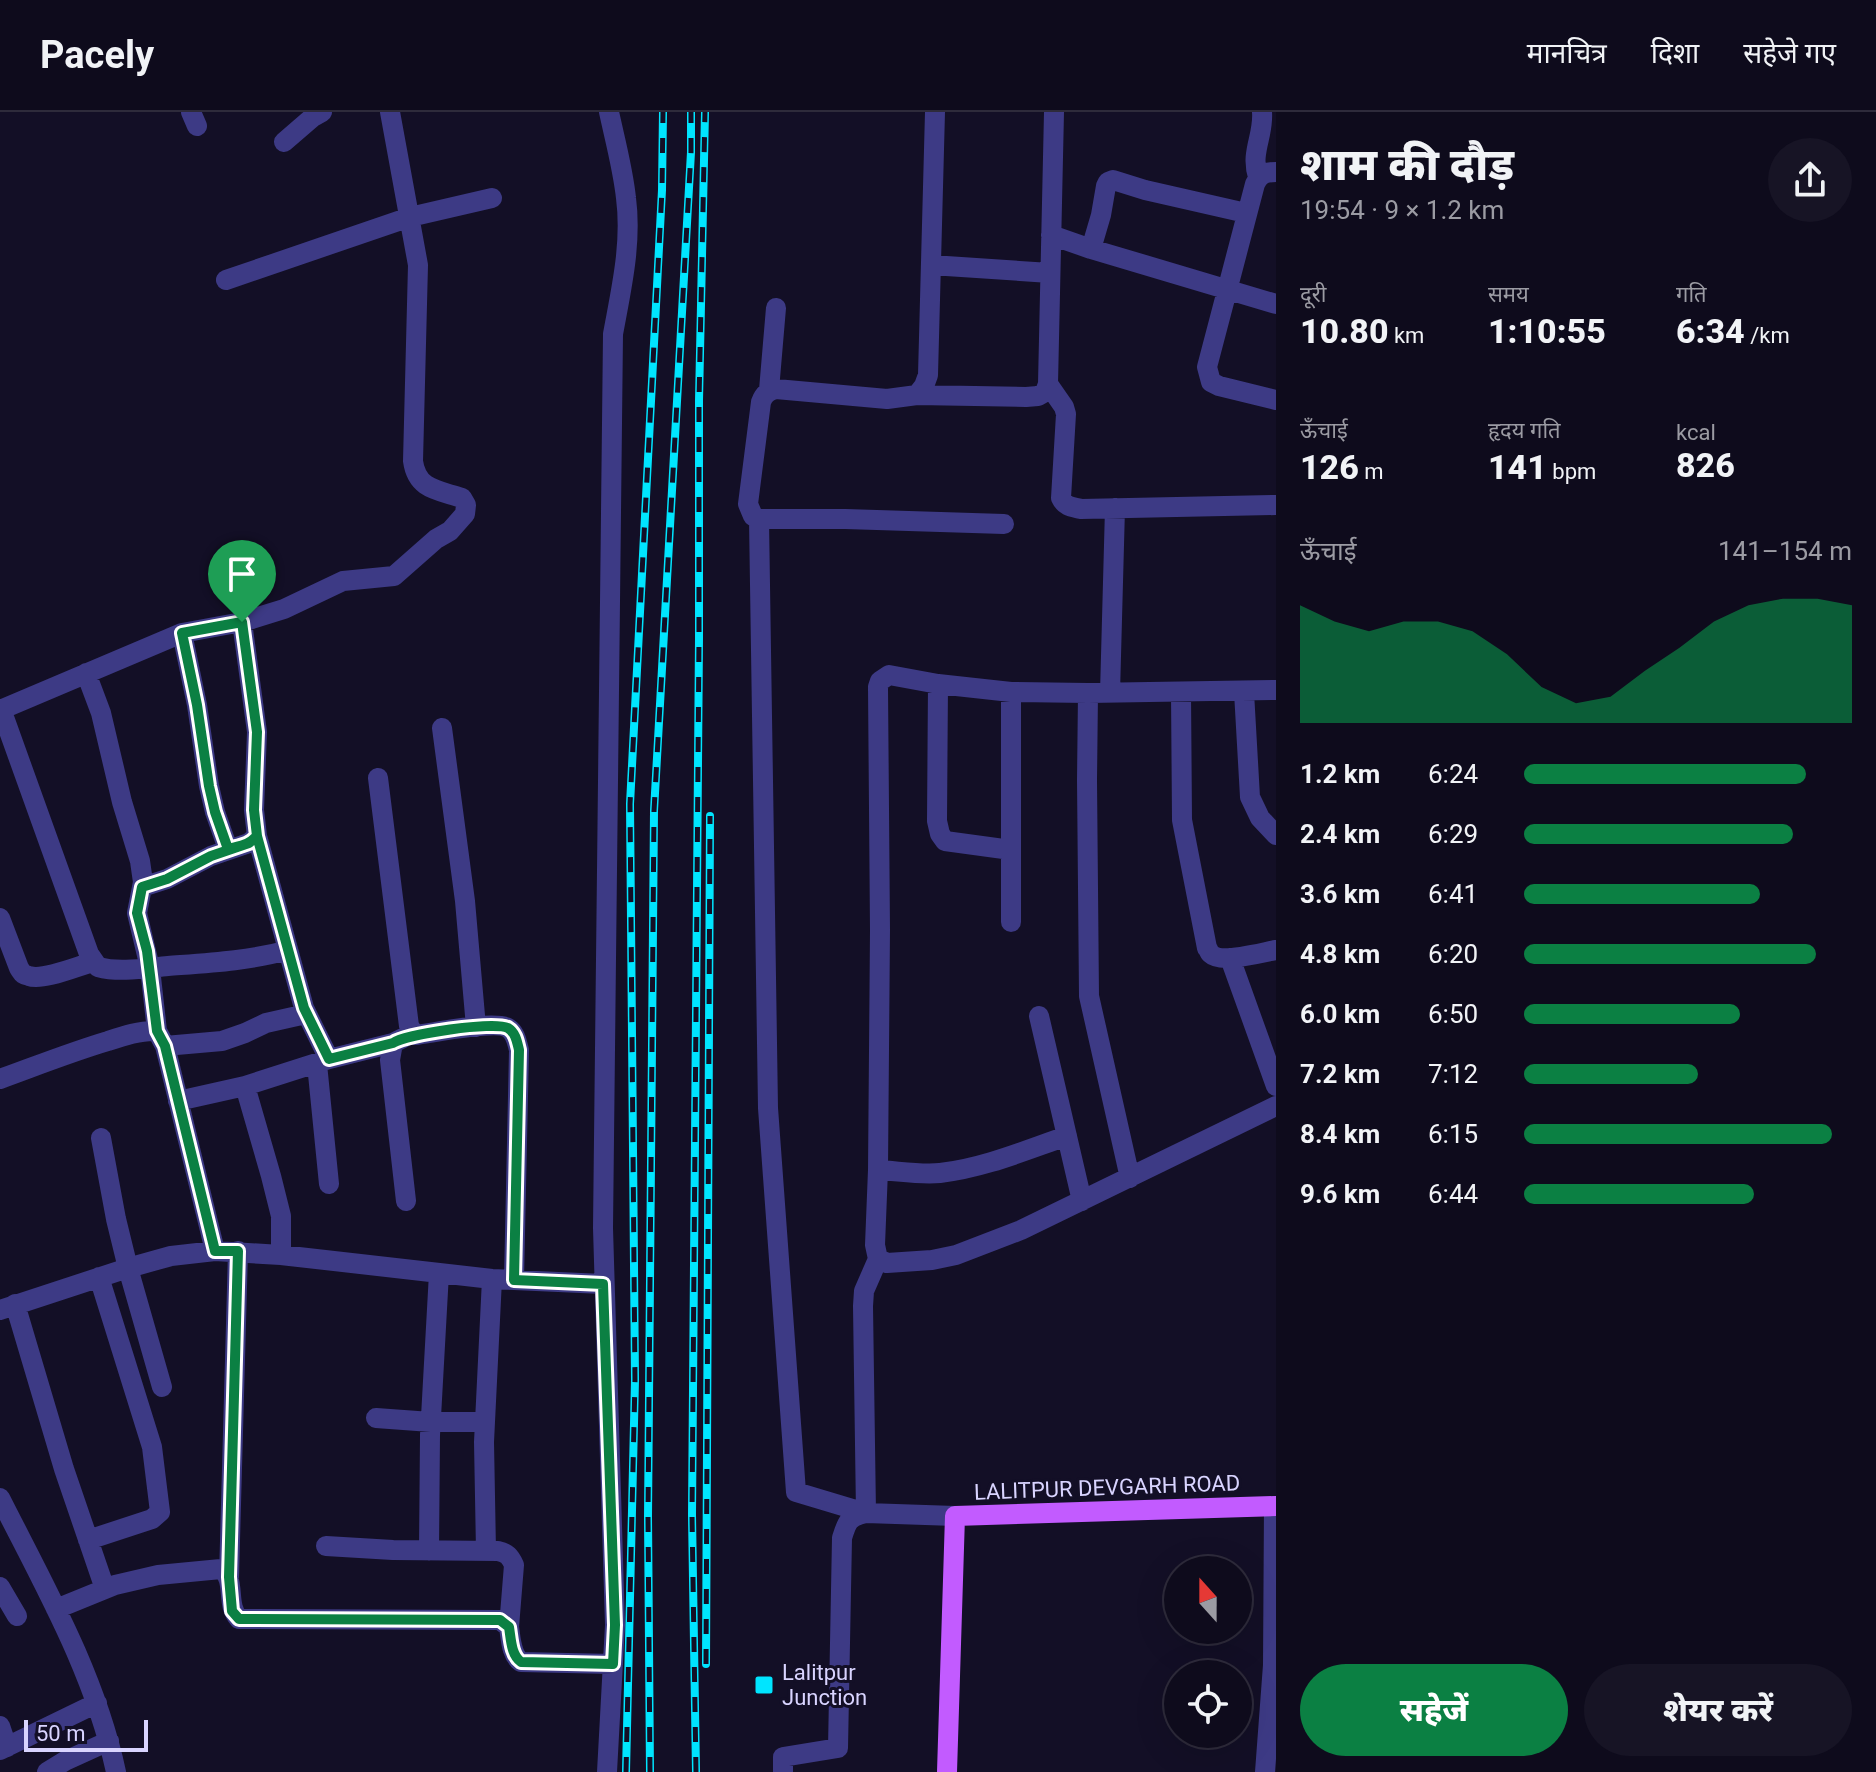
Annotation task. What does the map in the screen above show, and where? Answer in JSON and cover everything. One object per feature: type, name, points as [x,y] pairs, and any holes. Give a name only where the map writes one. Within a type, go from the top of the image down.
[{"type":"main road","name":"LALITPUR DEVGARH ROAD","points":[[947,1772],[955,1516],[1275,1506]]},
{"type":"street","points":[[284,142],[322,112]]},
{"type":"street","points":[[288,950],[225,962],[150,968],[98,967],[89,954],[1,710],[182,633],[242,622],[284,609],[343,581],[394,576],[436,539],[450,531],[465,514],[466,505],[462,498],[427,486],[414,472],[418,265],[390,112]]},
{"type":"street","points":[[607,1772],[615,1610],[603,1284],[613,334],[626,265],[628,212],[609,112]]},
{"type":"street","points":[[917,395],[928,375],[935,112]]},
{"type":"street","points":[[1004,524],[759,519],[753,516],[748,504],[754,444],[761,402],[769,390],[887,399],[917,395],[1026,397],[1045,392],[1048,384],[1054,112]]},
{"type":"street","points":[[1262,112],[1255,155],[1267,175],[1246,213],[1207,367],[1211,382],[1219,386],[1276,400]]},
{"type":"street","points":[[1091,249],[1106,186],[1113,180],[1246,213]]},
{"type":"street","points":[[226,280],[410,217],[492,198]]},
{"type":"street","points":[[1051,235],[1276,304]]},
{"type":"street","points":[[931,265],[1050,273]]},
{"type":"street","points":[[769,390],[776,308]]},
{"type":"street","points":[[1048,384],[1066,414],[1061,498],[1070,507],[1276,505]]},
{"type":"street","points":[[1110,693],[1115,508]]},
{"type":"street","points":[[759,519],[768,1108],[796,1492],[866,1513],[955,1516]]},
{"type":"street","points":[[242,622],[257,732],[254,810],[257,836],[306,1014],[323,1061],[329,1184]]},
{"type":"street","points":[[182,633],[209,786],[228,849]]},
{"type":"street","points":[[86,673],[101,713],[140,861],[142,887],[137,913],[150,968],[161,1039],[215,1251]]},
{"type":"street","points":[[866,1513],[863,1306],[864,1291],[878,1259],[875,1245],[880,681],[889,675],[1011,692],[1276,690]]},
{"type":"street","points":[[938,684],[937,821],[940,834],[945,841],[1011,850]]},
{"type":"street","points":[[1011,692],[1011,922]]},
{"type":"street","points":[[1244,692],[1250,797],[1260,818],[1276,835]]},
{"type":"street","points":[[1088,693],[1089,996],[1130,1178]]},
{"type":"street","points":[[1181,693],[1182,820],[1207,948],[1211,955],[1218,958],[1276,950]]},
{"type":"street","points":[[442,728],[465,901],[476,1027]]},
{"type":"street","points":[[378,778],[402,979],[409,1026],[415,1035]]},
{"type":"street","points":[[142,887],[167,879],[228,849],[249,843],[257,836]]},
{"type":"street","points":[[0,918],[22,974],[34,978],[93,962]]},
{"type":"street","points":[[1230,958],[1276,1086]]},
{"type":"street","points":[[0,1079],[134,1034],[149,1031],[161,1039],[222,1041],[266,1023],[306,1014]]},
{"type":"street","points":[[1039,1016],[1082,1201]]},
{"type":"street","points":[[178,1101],[245,1086],[415,1035],[495,1025],[508,1028],[516,1036],[519,1050],[514,1280]]},
{"type":"street","points":[[393,1043],[390,1060],[406,1201]]},
{"type":"street","points":[[245,1086],[281,1216],[281,1255]]},
{"type":"street","points":[[878,1259],[887,1263],[956,1255],[1021,1230],[1276,1106]]},
{"type":"street","points":[[878,1170],[942,1173],[990,1162],[1067,1136]]},
{"type":"street","points":[[101,1138],[128,1268],[162,1387]]},
{"type":"street","points":[[105,1589],[7,1307],[171,1256],[215,1251],[281,1255],[492,1279],[603,1284]]},
{"type":"street","points":[[238,1251],[229,1577],[232,1611],[239,1619],[488,1619],[500,1620],[509,1627]]},
{"type":"street","points":[[429,1551],[431,1422],[439,1273]]},
{"type":"street","points":[[88,1540],[152,1519],[160,1512],[152,1447],[99,1277]]},
{"type":"street","points":[[486,1551],[485,1422],[492,1279]]},
{"type":"street","points":[[376,1418],[485,1422]]},
{"type":"street","points":[[0,1498],[81,1662],[97,1703],[116,1772]]},
{"type":"street","points":[[1265,1772],[1273,1665],[1275,1506]]},
{"type":"street","points":[[783,1772],[783,1757],[838,1748],[842,1538],[847,1522],[866,1513]]},
{"type":"street","points":[[326,1546],[505,1552],[514,1565],[509,1627],[516,1658],[521,1662],[613,1664]]},
{"type":"street","points":[[56,1609],[105,1589],[158,1575],[221,1569],[229,1577]]},
{"type":"street","points":[[0,1587],[17,1616]]},
{"type":"street","points":[[0,1726],[4,1749],[97,1703]]},
{"type":"street","points":[[47,1772],[109,1741]]},
{"type":"railway","points":[[626,1772],[635,1380],[630,804],[662,190],[663,112]]},
{"type":"railway","points":[[650,1772],[648,1516],[654,811],[691,112]]},
{"type":"railway","points":[[696,1772],[692,1515],[699,401],[705,112]]},
{"type":"railway","points":[[706,1664],[710,816]]},
{"type":"place","name":"Lalitpur Junction","points":[[764,1685]]},
{"type":"route","points":[[242,622],[182,633],[209,786],[228,849],[249,843],[254,841],[257,836],[304,1008],[329,1059],[415,1035],[476,1027],[495,1025],[508,1028],[516,1036],[519,1050],[514,1280],[603,1284],[615,1625],[613,1664],[521,1662],[513,1651],[509,1627],[500,1620],[239,1619],[232,1611],[229,1577],[238,1251],[215,1251],[165,1046],[157,1031],[150,968],[137,908],[142,887],[167,879],[228,849],[254,841],[257,836],[254,810],[258,742],[242,622]]}]
